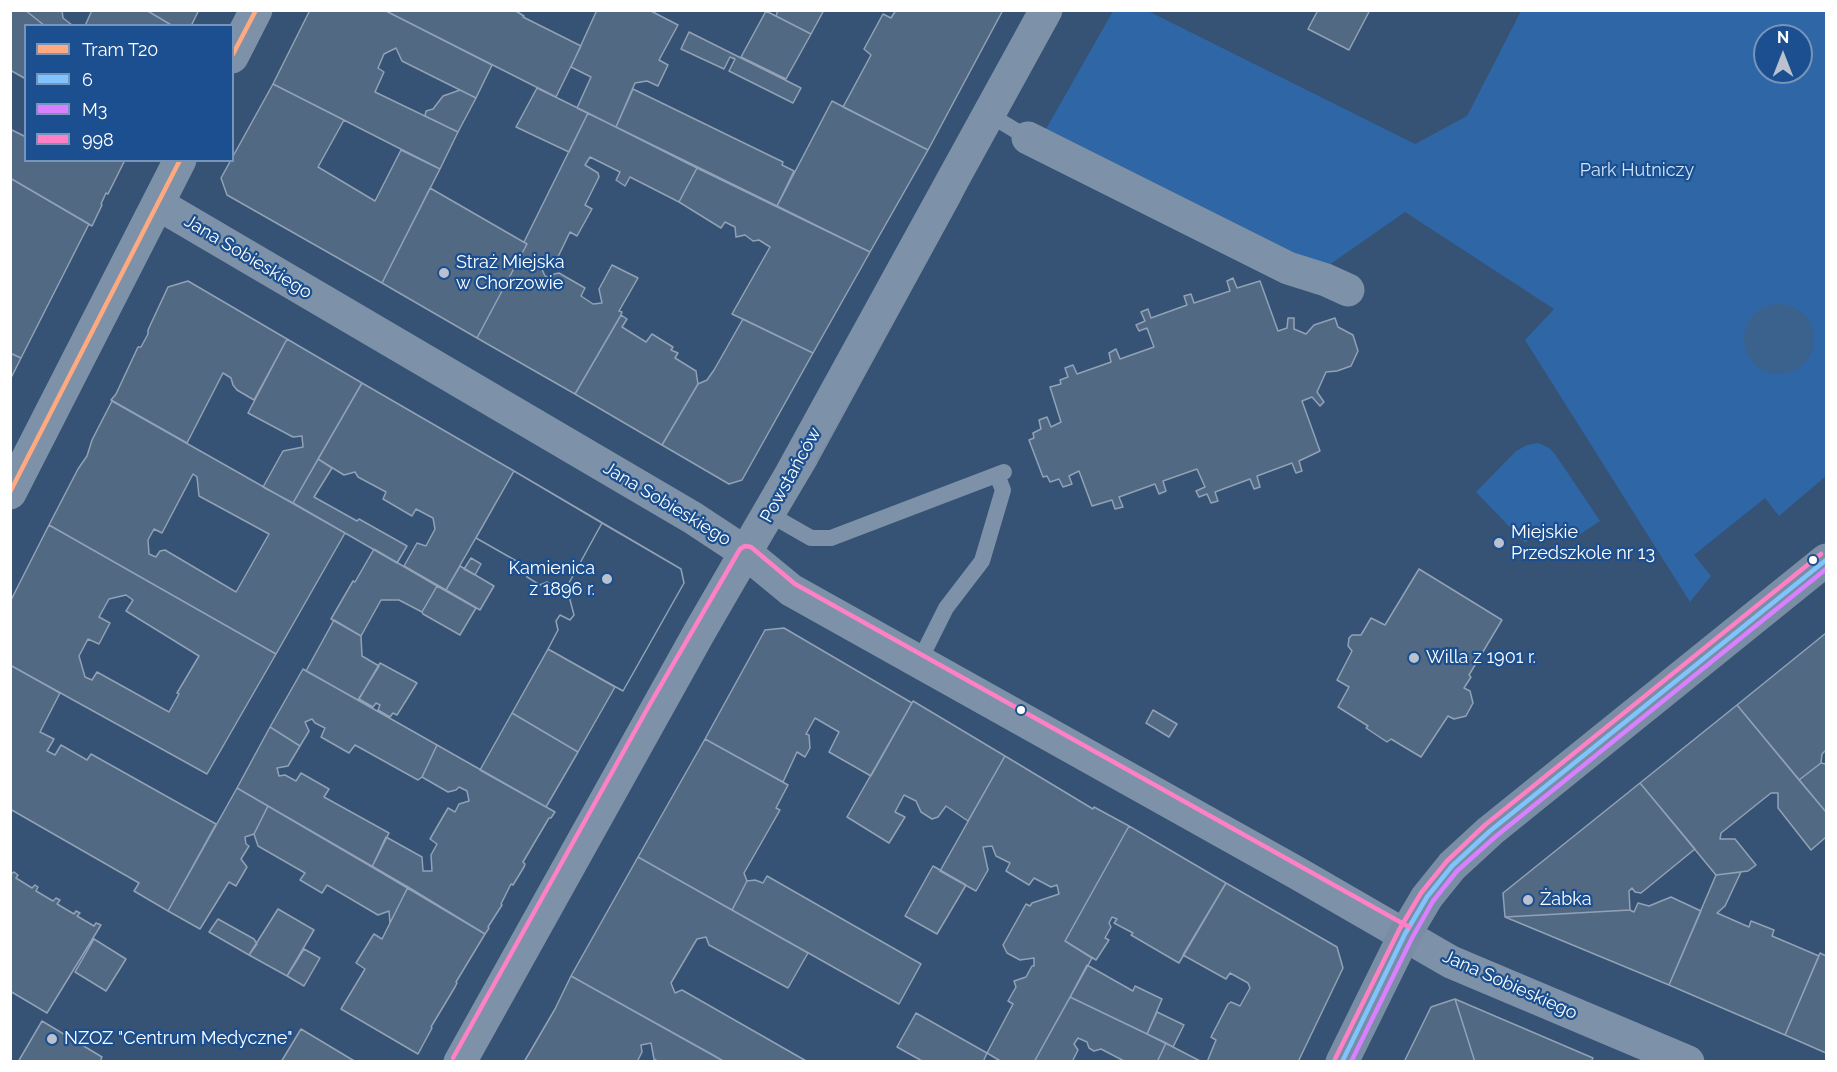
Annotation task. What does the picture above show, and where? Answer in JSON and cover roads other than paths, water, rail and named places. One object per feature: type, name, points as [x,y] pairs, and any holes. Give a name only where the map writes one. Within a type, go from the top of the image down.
[{"type":"street","points":[[234,53],[256,10]]},
{"type":"street","name":"Powstańców","points":[[460,1062],[656,708],[769,514],[1047,10]]},
{"type":"street","points":[[1028,138],[1288,268],[1326,280],[1348,290]]},
{"type":"street","points":[[10,493],[179,162]]},
{"type":"street","name":"Jana Sobieskiego","points":[[158,204],[688,515],[746,553],[791,590],[1405,934],[1451,962],[1688,1062]]},
{"type":"street","points":[[1342,1062],[1405,934],[1444,875],[1469,849],[1827,560]]},
{"type":"lane","points":[[990,115],[1028,138]]},
{"type":"lane","points":[[769,514],[811,538],[831,538],[1000,474],[1003,490],[982,561],[946,608],[919,662]]},
{"type":"tram line","name":"T20","points":[[234,52],[256,10]]},
{"type":"tram line","points":[[470,1062],[700,647],[778,528],[816,464],[959,202],[1005,107],[1058,10]]},
{"type":"tram line","name":"T20","points":[[10,492],[179,162]]},
{"type":"place","name":"Straż Miejska w Chorzowie","points":[[444,273]]},
{"type":"place","name":"Miejskie Przedszkole nr 13","points":[[1499,543]]},
{"type":"place","name":"Kamienica z 1896 r.","points":[[607,579]]},
{"type":"place","name":"Willa z 1901 r.","points":[[1414,658]]},
{"type":"place","name":"Żabka","points":[[1528,900]]},
{"type":"place","name":"NZOZ \"Centrum Medyczne\"","points":[[52,1039]]},
{"type":"park label","name":"Park Hutniczy","points":[[1637,171]]}]
